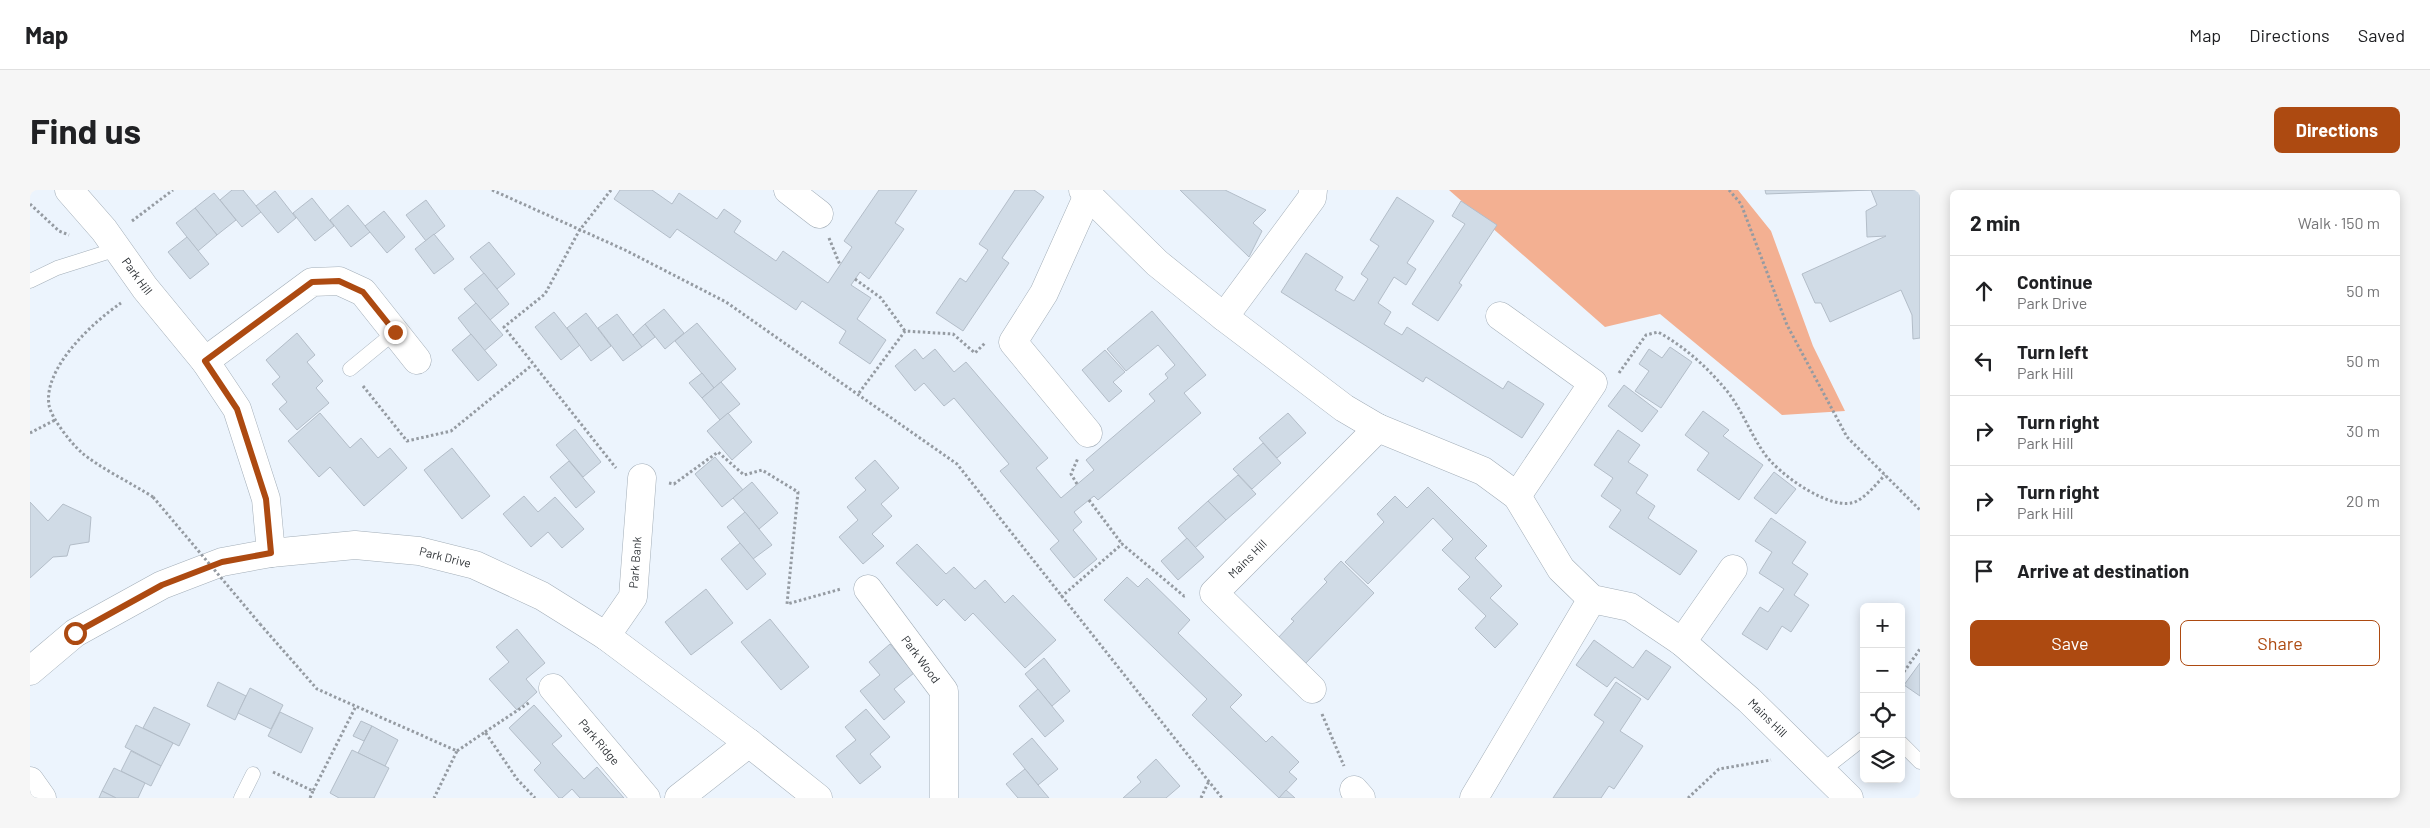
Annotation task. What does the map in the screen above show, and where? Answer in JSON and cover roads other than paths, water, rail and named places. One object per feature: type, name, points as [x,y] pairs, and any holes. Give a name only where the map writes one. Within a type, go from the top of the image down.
[{"type":"street","name":"Park Hill","points":[[69,190],[113,244],[145,288],[205,361],[237,409],[266,499],[271,553]]},
{"type":"street","points":[[788,190],[819,214]]},
{"type":"street","points":[[1224,318],[1312,198],[1312,190]]},
{"type":"street","points":[[1088,433],[1012,342],[1044,292],[1085,192],[1157,263],[1224,318],[1344,408],[1378,428],[1483,471],[1517,496],[1561,569],[1592,599],[1474,798]]},
{"type":"street","points":[[205,361],[312,282],[339,281],[363,292],[417,360]]},
{"type":"street","points":[[1500,316],[1593,382],[1517,496]]},
{"type":"street","name":"Mains Hill","points":[[1312,689],[1214,593],[1378,428]]},
{"type":"street","name":"Park Bank","points":[[606,636],[633,598],[642,478]]},
{"type":"street","name":"Park Drive","points":[[30,671],[75,633],[162,585],[222,562],[271,553],[356,545],[419,551],[465,562],[542,596],[606,636],[750,743],[818,798]]},
{"type":"street","points":[[1682,642],[1733,569]]},
{"type":"street","name":"Park Wood","points":[[868,589],[944,691],[944,798]]},
{"type":"street","name":"Mains Hill","points":[[1592,599],[1630,607],[1682,642],[1749,700],[1815,762],[1849,798]]},
{"type":"street","name":"Park Ridge","points":[[552,688],[646,798]]},
{"type":"street","points":[[679,798],[750,743]]},
{"type":"street","points":[[30,781],[42,798]]},
{"type":"lane","points":[[30,281],[113,244]]},
{"type":"lane","points":[[350,369],[395,332]]},
{"type":"lane","points":[[1815,762],[1860,740]]},
{"type":"lane","points":[[1905,747],[1920,762]]},
{"type":"lane","points":[[241,798],[253,774]]}]
